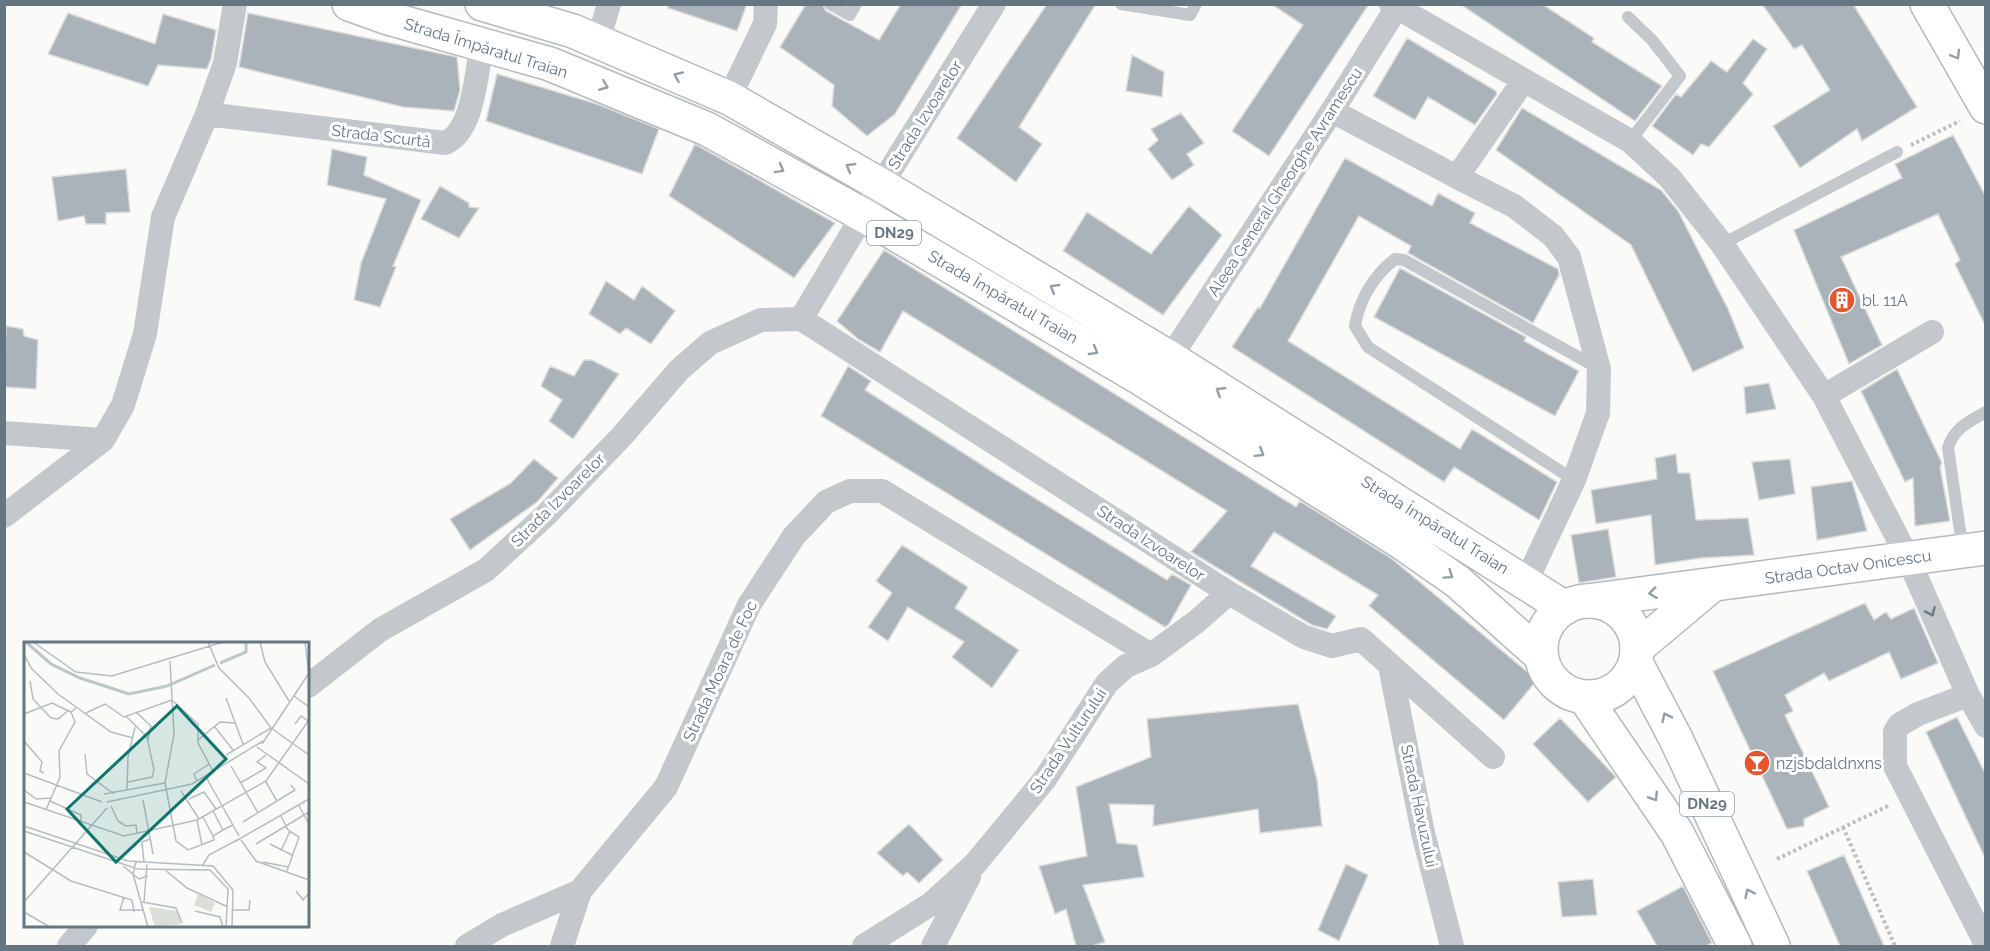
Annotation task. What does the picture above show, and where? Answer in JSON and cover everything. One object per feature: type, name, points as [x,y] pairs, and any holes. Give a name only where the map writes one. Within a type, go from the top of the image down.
[{"type":"main road","name":"Strada Împăratul Traian","points":[[482,4],[573,30],[729,98],[881,185],[1170,358],[1458,542],[1526,582],[1576,604]]},
{"type":"main road","points":[[1927,4],[1973,114]]},
{"type":"main road","name":"Strada Împăratul Traian","points":[[358,5],[388,18],[550,64],[707,129],[862,215],[1140,378],[1401,542],[1458,582],[1541,656]]},
{"type":"main road","name":"Strada Octav Onicescu","points":[[1576,604],[1974,550]]},
{"type":"main road","points":[[1585,698],[1601,696],[1616,689],[1628,678],[1636,655],[1711,586]]},
{"type":"main road","name":"DN29","points":[[1576,604],[1603,603],[1618,611],[1630,624],[1636,655],[1773,946]]},
{"type":"main road","points":[[1541,656],[1541,640],[1547,625],[1576,604]]},
{"type":"main road","name":"DN29","points":[[1541,656],[1546,672],[1556,684],[1569,693],[1585,698],[1677,833],[1735,946]]},
{"type":"street","points":[[4,516],[103,440],[123,405],[145,334],[163,217],[207,114],[225,63],[235,4]]},
{"type":"street","points":[[598,41],[609,4]]},
{"type":"street","points":[[729,98],[765,24],[766,4]]},
{"type":"street","name":"Strada Izvoarelor","points":[[801,319],[862,215],[994,4]]},
{"type":"street","points":[[1396,6],[1630,141],[1670,178],[1722,243],[1824,396],[1908,558],[1968,695],[1984,719]]},
{"type":"street","name":"Aleea General Gheorghe Avramescu","points":[[1170,358],[1332,111],[1396,6]]},
{"type":"street","name":"Strada Scurtă","points":[[207,114],[445,143],[455,139],[466,121],[482,44]]},
{"type":"street","points":[[1457,177],[1524,80]]},
{"type":"street","points":[[1332,111],[1514,206],[1553,236],[1569,257],[1599,369],[1598,413],[1574,480],[1526,582]]},
{"type":"street","name":"Strada Izvoarelor","points":[[309,685],[380,630],[486,570],[546,514],[622,436],[679,370],[710,344],[761,320],[801,319],[1229,593],[1304,637],[1332,645],[1361,639],[1493,757]]},
{"type":"street","points":[[1824,396],[1932,332]]},
{"type":"street","points":[[4,433],[103,440]]},
{"type":"street","name":"Strada Moara de Foc","points":[[562,946],[580,891],[666,787],[749,605],[794,536],[826,502],[850,491],[882,491],[1150,655]]},
{"type":"street","name":"Strada Vulturului","points":[[864,946],[931,904],[975,864],[1045,779],[1107,683],[1126,666],[1150,655],[1196,622],[1229,593]]},
{"type":"street","name":"Strada Havuzului","points":[[1390,666],[1423,833],[1452,946]]},
{"type":"street","points":[[1968,695],[1918,714],[1899,725],[1895,732],[1895,766],[1986,944]]},
{"type":"street","points":[[933,946],[975,864]]},
{"type":"street","points":[[467,946],[502,925],[580,891]]},
{"type":"street","points":[[69,946],[85,927]]},
{"type":"lane","points":[[830,4],[850,15],[856,4]]},
{"type":"lane","points":[[1121,4],[1190,15],[1196,4]]},
{"type":"lane","points":[[1628,17],[1652,40],[1680,76],[1630,141]]},
{"type":"lane","points":[[1722,243],[1897,152]]},
{"type":"lane","points":[[1574,480],[1368,347],[1355,326],[1357,312],[1378,271],[1395,259],[1404,260],[1599,369]]},
{"type":"lane","points":[[1974,550],[1948,448],[1952,436],[1962,425],[1986,412]]},
{"type":"path","points":[[1897,152],[1973,114]]},
{"type":"path","points":[[1777,859],[1910,795]]},
{"type":"path","points":[[1843,827],[1895,946]]},
{"type":"building","points":[[668,4],[747,4],[737,31],[668,8]]},
{"type":"building","points":[[806,4],[822,4],[826,11],[879,40],[901,4],[962,4],[895,114],[867,136],[832,106],[834,85],[780,47]]},
{"type":"building","points":[[1047,4],[1096,4],[1019,127],[1042,144],[1016,182],[957,138]]},
{"type":"building","points":[[1271,4],[1369,4],[1269,156],[1232,131],[1303,25]]},
{"type":"building","points":[[1460,4],[1542,4],[1594,38],[1592,42],[1662,86],[1635,121]]},
{"type":"building","points":[[1762,4],[1853,4],[1917,107],[1862,141],[1857,129],[1800,168],[1773,126],[1830,90],[1802,45],[1794,49]]},
{"type":"building","points":[[68,13],[155,44],[163,14],[216,30],[211,59],[207,69],[158,65],[148,86],[48,54]]},
{"type":"building","points":[[248,13],[457,57],[460,90],[454,111],[403,107],[239,67]]},
{"type":"building","points":[[1407,38],[1496,91],[1497,94],[1475,125],[1428,97],[1415,120],[1373,96]]},
{"type":"building","points":[[1753,39],[1767,49],[1743,83],[1753,94],[1709,147],[1701,144],[1693,155],[1652,126],[1676,94],[1681,97],[1711,61],[1727,72]]},
{"type":"building","points":[[1132,55],[1164,72],[1162,97],[1126,91]]},
{"type":"building","points":[[497,74],[597,104],[659,129],[642,174],[486,121]]},
{"type":"building","points":[[1522,108],[1661,190],[1678,211],[1728,309],[1744,348],[1693,372],[1631,245],[1496,150]]},
{"type":"building","points":[[1181,113],[1204,143],[1187,154],[1194,165],[1172,180],[1148,149],[1158,140],[1151,129]]},
{"type":"building","points":[[1953,135],[1986,197],[1986,327],[1955,264],[1960,260],[1938,214],[1841,257],[1882,345],[1849,364],[1794,230],[1902,178],[1895,164]]},
{"type":"building","points":[[695,144],[835,223],[794,278],[669,196]]},
{"type":"building","points":[[332,149],[367,157],[364,175],[421,200],[393,266],[396,267],[380,307],[354,300],[361,263],[386,199],[327,185]]},
{"type":"building","points":[[1345,158],[1432,206],[1438,193],[1475,213],[1470,223],[1558,269],[1559,275],[1533,323],[1408,253],[1411,246],[1359,216],[1288,341],[1460,449],[1472,429],[1557,482],[1539,520],[1454,467],[1444,482],[1232,347],[1258,307],[1260,308]]},
{"type":"building","points":[[126,169],[130,212],[106,213],[106,224],[86,224],[84,216],[58,221],[52,177]]},
{"type":"building","points":[[440,186],[469,203],[469,207],[479,208],[459,238],[421,219]]},
{"type":"building","points":[[1189,206],[1222,235],[1163,315],[1063,251],[1087,212],[1151,254]]},
{"type":"building","points":[[884,250],[1296,507],[1300,501],[1391,558],[1537,680],[1504,720],[1369,606],[1378,595],[1274,532],[1251,566],[1336,616],[1327,629],[1312,625],[1191,552],[1227,511],[903,311],[880,352],[858,339],[837,321]]},
{"type":"building","points":[[1400,268],[1526,337],[1524,341],[1579,371],[1555,416],[1374,317]]},
{"type":"building","points":[[606,281],[634,300],[642,286],[675,311],[651,344],[626,328],[620,334],[589,314]]},
{"type":"building","points":[[6,326],[23,329],[24,336],[38,340],[36,389],[4,387]]},
{"type":"building","points":[[584,360],[592,360],[619,374],[573,439],[549,421],[562,400],[541,386],[550,366],[574,376]]},
{"type":"building","points":[[848,366],[871,381],[865,390],[996,474],[1167,580],[1172,574],[1191,585],[1169,624],[1165,627],[821,416]]},
{"type":"building","points":[[1897,369],[1942,463],[1940,467],[1950,521],[1915,526],[1913,478],[1905,482],[1861,391]]},
{"type":"building","points":[[1769,383],[1776,409],[1746,414],[1744,387]]},
{"type":"building","points":[[1676,454],[1678,473],[1690,473],[1696,520],[1748,518],[1754,555],[1701,558],[1655,565],[1651,515],[1596,524],[1591,490],[1657,479],[1655,458]]},
{"type":"building","points":[[534,459],[558,478],[537,502],[470,550],[450,519],[511,483]]},
{"type":"building","points":[[1790,459],[1795,494],[1759,500],[1752,462]]},
{"type":"building","points":[[1852,481],[1867,531],[1817,540],[1811,487]]},
{"type":"building","points":[[1608,529],[1616,577],[1579,583],[1571,535]]},
{"type":"building","points":[[902,545],[968,587],[955,608],[1019,650],[992,688],[952,657],[964,642],[908,607],[888,641],[868,627],[892,593],[876,581]]},
{"type":"building","points":[[1865,603],[1874,620],[1886,612],[1891,619],[1914,608],[1938,663],[1901,679],[1889,652],[1829,681],[1824,673],[1785,695],[1793,711],[1785,715],[1829,807],[1804,819],[1804,826],[1787,829],[1713,671]]},
{"type":"building","points":[[1298,704],[1317,780],[1322,826],[1260,833],[1258,809],[1153,826],[1154,805],[1109,804],[1117,843],[1137,845],[1144,877],[1083,885],[1105,942],[1092,946],[1076,946],[1066,909],[1055,914],[1039,866],[1087,856],[1076,787],[1151,757],[1147,719]]},
{"type":"building","points":[[1957,717],[1986,775],[1986,860],[1926,732]]},
{"type":"building","points":[[1560,718],[1616,777],[1588,802],[1533,744]]},
{"type":"building","points":[[909,824],[943,860],[919,883],[907,872],[903,876],[877,853]]},
{"type":"building","points":[[1844,855],[1884,946],[1840,946],[1807,871]]},
{"type":"building","points":[[1346,864],[1368,875],[1339,941],[1318,930]]},
{"type":"building","points":[[1593,879],[1597,915],[1562,917],[1558,882]]},
{"type":"building","points":[[1683,886],[1712,943],[1706,946],[1657,946],[1637,911]]},
{"type":"place","name":"bl. 11A","points":[[1842,300]]},
{"type":"place","name":"nzjsbdaldnxns","points":[[1757,763]]}]
